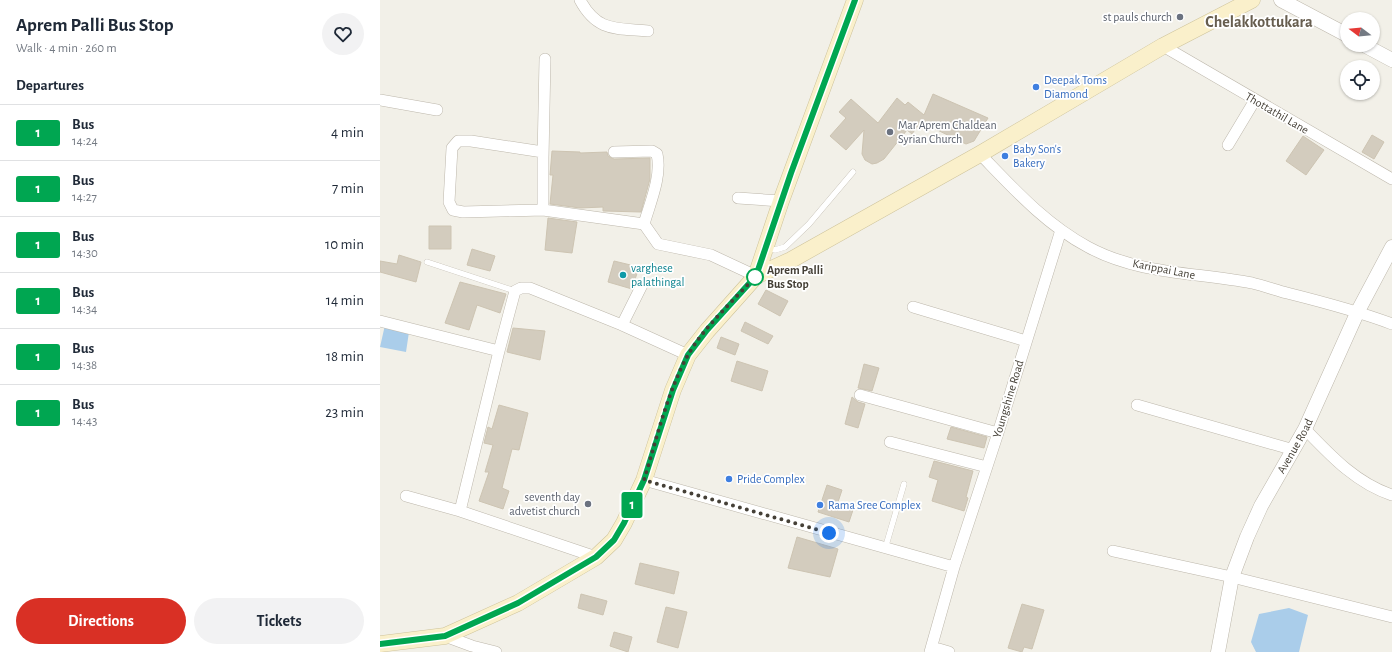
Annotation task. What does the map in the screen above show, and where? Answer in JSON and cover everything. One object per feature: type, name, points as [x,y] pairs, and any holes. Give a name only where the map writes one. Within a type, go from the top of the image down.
[{"type":"main road","points":[[385,646],[445,636],[518,603],[596,557],[614,540],[624,523],[644,480],[673,390],[688,355],[707,330],[756,276],[781,201],[855,0]]},
{"type":"main road","points":[[756,276],[791,260],[980,154],[1163,46],[1252,0]]},
{"type":"street","points":[[580,0],[587,12],[598,23],[610,28],[648,31]]},
{"type":"street","points":[[1281,0],[1340,31]]},
{"type":"street","name":"Thottathil Lane","points":[[1163,46],[1392,179]]},
{"type":"street","points":[[1377,52],[1392,60]]},
{"type":"street","points":[[543,163],[544,59]]},
{"type":"street","points":[[380,100],[437,110]]},
{"type":"street","points":[[1228,145],[1254,100]]},
{"type":"street","points":[[543,210],[543,152],[470,141],[458,141],[452,148],[449,202],[453,210],[463,212],[543,210],[644,224],[658,244],[711,255],[756,276]]},
{"type":"street","points":[[614,152],[652,151],[657,154],[659,160],[656,180],[644,224]]},
{"type":"street","name":"Karippai Lane","points":[[980,154],[1008,185],[1061,230],[1088,247],[1124,262],[1153,270],[1252,283],[1358,311],[1392,324]]},
{"type":"street","points":[[738,198],[781,201]]},
{"type":"street","name":"Youngshine Road","points":[[931,650],[954,567],[998,433],[1061,230]]},
{"type":"street","name":"Avenue Road","points":[[1218,652],[1232,577],[1261,506],[1306,429],[1358,311],[1392,247]]},
{"type":"street","points":[[622,325],[642,285]]},
{"type":"street","points":[[460,511],[499,350],[515,291],[521,288],[530,288],[622,325],[688,355]]},
{"type":"street","points":[[913,307],[1026,341]]},
{"type":"street","points":[[380,321],[499,350]]},
{"type":"street","points":[[860,395],[998,433]]},
{"type":"street","points":[[1137,405],[1294,450]]},
{"type":"street","points":[[1306,429],[1342,466],[1362,481],[1392,495]]},
{"type":"street","points":[[890,442],[987,467]]},
{"type":"street","points":[[644,480],[885,549],[954,567]]},
{"type":"street","points":[[406,496],[460,511],[596,557]]},
{"type":"street","points":[[1113,551],[1232,577],[1392,617]]},
{"type":"street","points":[[445,636],[472,646],[496,652]]},
{"type":"street","points":[[931,650],[949,652]]},
{"type":"lane","points":[[766,248],[775,250],[785,247],[809,224],[853,172]]},
{"type":"lane","points":[[427,262],[515,291]]},
{"type":"lane","points":[[885,549],[904,484]]},
{"type":"water","points":[[385,325],[409,332],[406,352],[380,347]]},
{"type":"water","points":[[1289,608],[1308,615],[1299,652],[1256,652],[1251,642],[1259,614]]},
{"type":"building","points":[[933,94],[988,118],[974,141],[966,144],[921,122],[922,120],[912,134],[907,130],[884,159],[872,164],[865,160],[862,154],[864,130],[846,150],[830,136],[846,118],[839,112],[851,99],[878,123],[897,98],[905,105],[908,102],[924,115]]},
{"type":"building","points":[[1372,135],[1384,142],[1374,159],[1362,152]]},
{"type":"building","points":[[1303,136],[1324,150],[1306,175],[1286,161]]},
{"type":"building","points":[[552,151],[580,153],[607,152],[608,156],[614,159],[650,158],[650,179],[641,212],[603,211],[603,207],[580,208],[550,204],[553,175],[550,175]]},
{"type":"building","points":[[548,218],[577,222],[572,253],[545,250]]},
{"type":"building","points":[[429,226],[451,226],[451,249],[429,249]]},
{"type":"building","points":[[472,249],[495,256],[490,271],[467,265]]},
{"type":"building","points":[[399,255],[421,262],[416,282],[380,272],[380,261],[397,264]]},
{"type":"building","name":"varghese palathingal","points":[[614,261],[639,267],[632,289],[608,282]]},
{"type":"building","points":[[460,282],[506,294],[500,313],[477,305],[469,330],[445,323]]},
{"type":"building","points":[[766,290],[788,301],[780,316],[758,304]]},
{"type":"building","points":[[745,322],[773,336],[768,344],[741,331]]},
{"type":"building","points":[[513,328],[545,331],[540,360],[507,352]]},
{"type":"building","points":[[721,337],[739,344],[735,355],[717,348]]},
{"type":"building","points":[[737,361],[768,371],[762,391],[731,381]]},
{"type":"building","points":[[864,364],[879,368],[872,391],[858,388]]},
{"type":"building","points":[[852,397],[858,402],[865,404],[858,428],[845,424]]},
{"type":"building","points":[[499,405],[528,413],[519,450],[512,449],[502,488],[509,491],[503,509],[479,501],[489,472],[485,472],[493,445],[484,443],[488,427],[492,429]]},
{"type":"building","points":[[951,427],[987,437],[984,448],[947,439]]},
{"type":"building","points":[[934,461],[973,471],[964,511],[932,501],[938,480],[929,477]]},
{"type":"building","points":[[827,485],[842,490],[837,505],[853,510],[849,522],[818,512]]},
{"type":"building","points":[[797,537],[838,549],[830,577],[788,568]]},
{"type":"building","points":[[640,563],[679,572],[674,594],[635,584]]},
{"type":"building","points":[[581,594],[607,601],[603,615],[578,608]]},
{"type":"building","points":[[1022,604],[1044,610],[1032,649],[1024,647],[1022,652],[1008,648]]},
{"type":"building","points":[[666,607],[687,612],[678,648],[657,642]]},
{"type":"building","points":[[614,632],[632,637],[628,652],[610,646]]},
{"type":"bus line","name":"1","points":[[380,644],[445,636],[518,603],[596,557],[614,540],[624,523],[644,480],[673,390],[688,355],[707,330],[756,276],[791,173],[837,45],[855,0]]},
{"type":"place","name":"st pauls church","points":[[1180,17]]},
{"type":"place","name":"Deepak Toms Diamond","points":[[1036,87]]},
{"type":"place","name":"Mar Aprem Chaldean Syrian Church","points":[[890,132]]},
{"type":"place","name":"Baby Son's Bakery","points":[[1005,156]]},
{"type":"place","name":"varghese palathingal","points":[[623,275]]},
{"type":"place","name":"Aprem Palli Bus Stop","points":[[755,277]]},
{"type":"place","name":"Pride Complex","points":[[729,479]]},
{"type":"place","name":"seventh day advetist church","points":[[588,504]]},
{"type":"place","name":"Rama Sree Complex","points":[[820,505]]},
{"type":"district","name":"Chelakkottukara","points":[[1259,22]]},
{"type":"route","points":[[755,277],[756,276],[707,330],[688,355],[673,390],[644,480],[829,533]]}]
